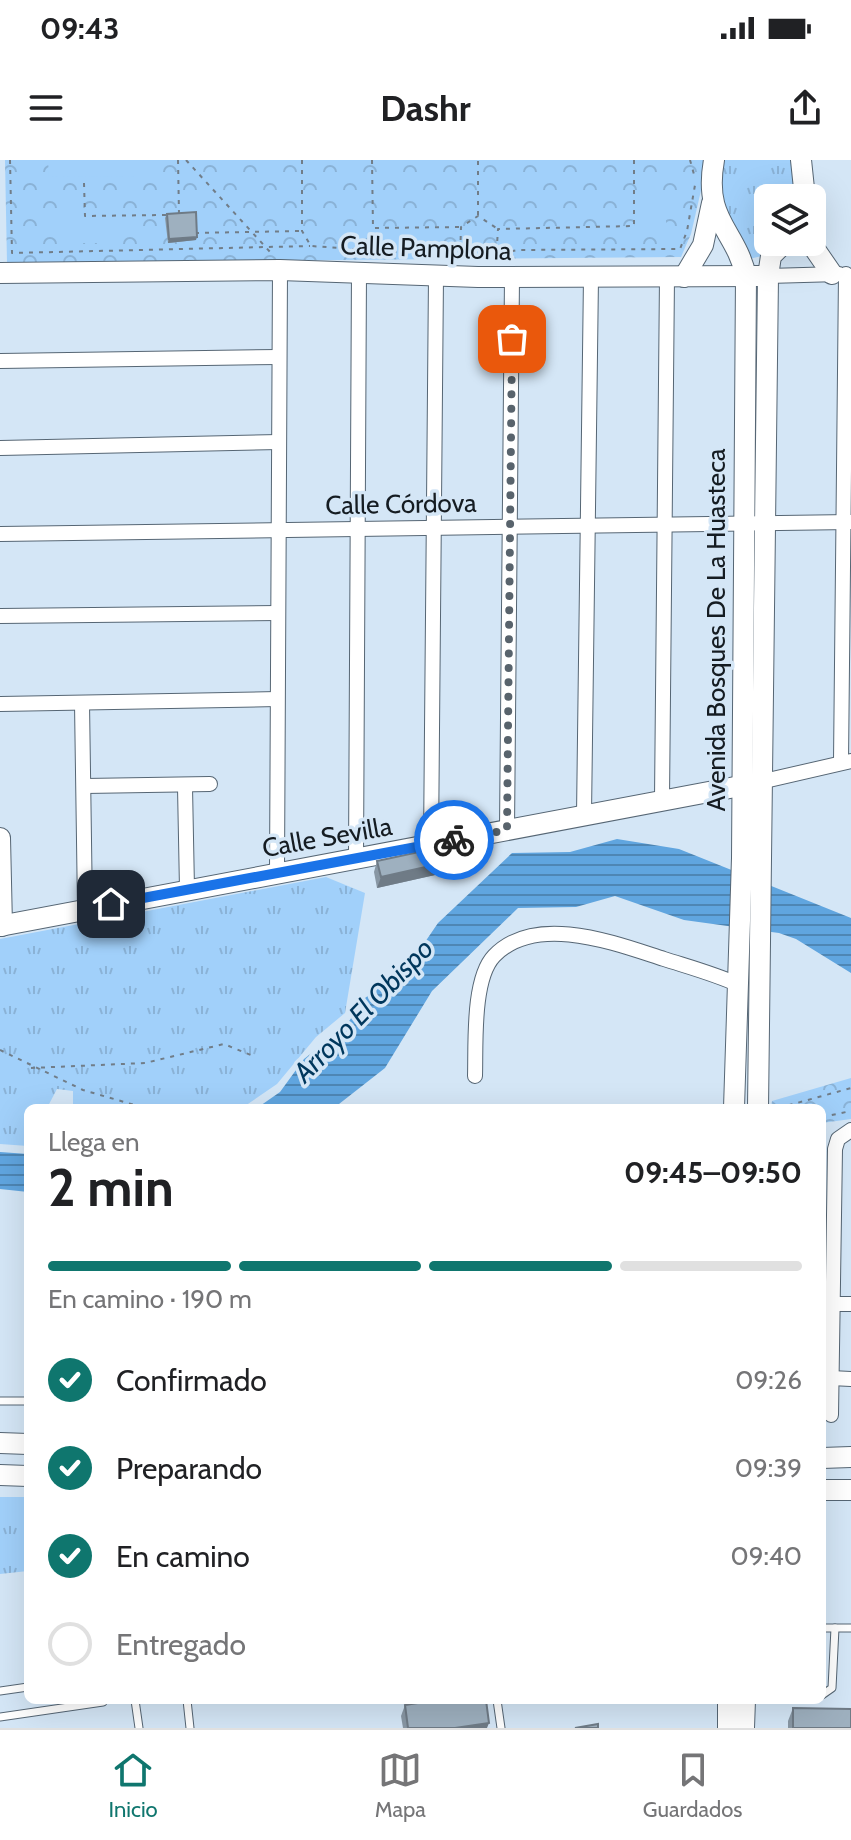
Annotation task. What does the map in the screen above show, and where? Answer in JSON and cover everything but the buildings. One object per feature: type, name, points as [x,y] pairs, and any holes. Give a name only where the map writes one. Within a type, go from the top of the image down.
[{"type":"street","points":[[662,799],[664,524],[675,277],[703,245],[712,199],[714,160]]},
{"type":"street","points":[[801,160],[804,184]]},
{"type":"street","points":[[712,199],[727,237],[744,266]]},
{"type":"street","points":[[824,256],[843,274],[847,522],[846,761]]},
{"type":"street","points":[[775,258],[843,274]]},
{"type":"street","name":"Calle Pamplona","points":[[0,273],[280,270],[459,277],[675,277],[775,258]]},
{"type":"street","name":"Avenida Bosques De La Huasteca","points":[[750,784],[766,521],[775,258]]},
{"type":"street","name":"Avenida Bosques De La Huasteca","points":[[734,1104],[746,986],[750,858],[742,522],[744,266]]},
{"type":"street","points":[[277,872],[280,270]]},
{"type":"street","points":[[356,859],[359,271]]},
{"type":"street","points":[[431,844],[436,276]]},
{"type":"street","points":[[504,277],[511,526],[507,830]]},
{"type":"street","points":[[584,815],[591,277]]},
{"type":"street","points":[[0,361],[279,357]]},
{"type":"street","points":[[0,448],[279,442]]},
{"type":"street","name":"Calle Córdova","points":[[0,534],[847,522]]},
{"type":"street","points":[[0,616],[278,613]]},
{"type":"street","points":[[0,704],[277,699]]},
{"type":"street","points":[[82,703],[85,909]]},
{"type":"street","name":"Calle Sevilla","points":[[1,926],[750,784],[846,761]]},
{"type":"street","points":[[85,786],[206,785]]},
{"type":"street","points":[[185,787],[187,889]]},
{"type":"street","points":[[0,838],[1,926]]},
{"type":"street","points":[[475,1076],[478,1000],[488,967],[494,956],[519,942],[546,934],[593,936],[746,986]]},
{"type":"street","name":"Avenida Bosques De La Huasteca","points":[[746,986],[758,1104]]},
{"type":"street","points":[[831,1415],[835,1149],[838,1139],[851,1130]]},
{"type":"street","points":[[834,1228],[851,1228]]},
{"type":"street","points":[[833,1304],[851,1304]]},
{"type":"street","points":[[831,1378],[851,1379]]},
{"type":"street","points":[[0,1443],[24,1444]]},
{"type":"street","points":[[826,1458],[851,1457]]},
{"type":"street","points":[[0,1475],[24,1476]]},
{"type":"street","points":[[826,1490],[851,1490]]},
{"type":"street","points":[[728,1704],[728,1728]]},
{"type":"street","points":[[744,1728],[745,1704]]},
{"type":"lane","points":[[0,1401],[24,1401]]},
{"type":"lane","points":[[826,1628],[851,1628]]},
{"type":"lane","points":[[826,1692],[832,1688],[835,1628]]},
{"type":"lane","points":[[0,1691],[24,1688]]},
{"type":"lane","points":[[0,1717],[89,1704]]},
{"type":"lane","points":[[132,1728],[139,1728],[136,1704]]},
{"type":"lane","points":[[187,1704],[190,1728]]},
{"type":"lane","points":[[498,1704],[501,1728]]},
{"type":"path","points":[[10,160],[12,253],[311,246],[479,258],[518,250],[680,249],[695,198],[690,160]]},
{"type":"path","points":[[178,160],[180,224]]},
{"type":"path","points":[[186,160],[267,247],[280,270]]},
{"type":"path","points":[[302,160],[302,231],[311,246]]},
{"type":"path","points":[[372,160],[373,228],[461,227],[478,216]]},
{"type":"path","points":[[478,160],[478,216]]},
{"type":"path","points":[[478,216],[498,229],[634,226],[634,160]]},
{"type":"path","points":[[84,183],[85,216],[179,215]]},
{"type":"path","points":[[459,277],[461,227]]},
{"type":"path","points":[[498,229],[496,256],[504,277]]},
{"type":"path","points":[[194,233],[302,231]]},
{"type":"path","points":[[31,1068],[145,1063],[224,1044],[253,1056]]},
{"type":"path","points":[[0,1050],[31,1068],[83,1090],[131,1104]]},
{"type":"path","points":[[793,1104],[851,1088]]},
{"type":"path","points":[[826,1116],[851,1111]]},
{"type":"green space","points":[[5,160],[708,160],[691,234],[681,257],[7,263]]},
{"type":"green space","points":[[48,160],[137,160],[137,176],[49,177]]},
{"type":"green space","points":[[716,160],[799,160],[803,184],[754,184],[754,256],[762,256],[749,259],[711,188]]},
{"type":"green space","points":[[635,193],[666,193],[666,237],[635,237]]},
{"type":"green space","points":[[62,215],[119,215],[119,243],[62,243]]},
{"type":"green space","points":[[326,877],[365,893],[345,1013],[316,1037],[277,1084],[248,1104],[73,1104],[73,1091],[57,1089],[49,1104],[24,1104],[24,1146],[0,1144],[0,939]]},
{"type":"green space","points":[[851,1078],[851,1119],[826,1122],[826,1104],[772,1104],[772,1101]]},
{"type":"green space","points":[[0,1497],[24,1497],[24,1571],[0,1574]]},
{"type":"water","name":"Arroyo El Obispo","points":[[617,839],[679,849],[851,918],[851,973],[796,939],[779,933],[684,920],[615,896],[576,907],[518,908],[432,991],[385,1068],[339,1104],[263,1104],[280,1092],[304,1059],[345,1027],[365,998],[408,967],[438,923],[512,853],[570,852]]},
{"type":"water","points":[[0,1152],[24,1154],[24,1192],[0,1189]]},
{"type":"way so far","points":[[454,840],[507,830],[512,339]]},
{"type":"route","points":[[111,904],[454,840]]}]
